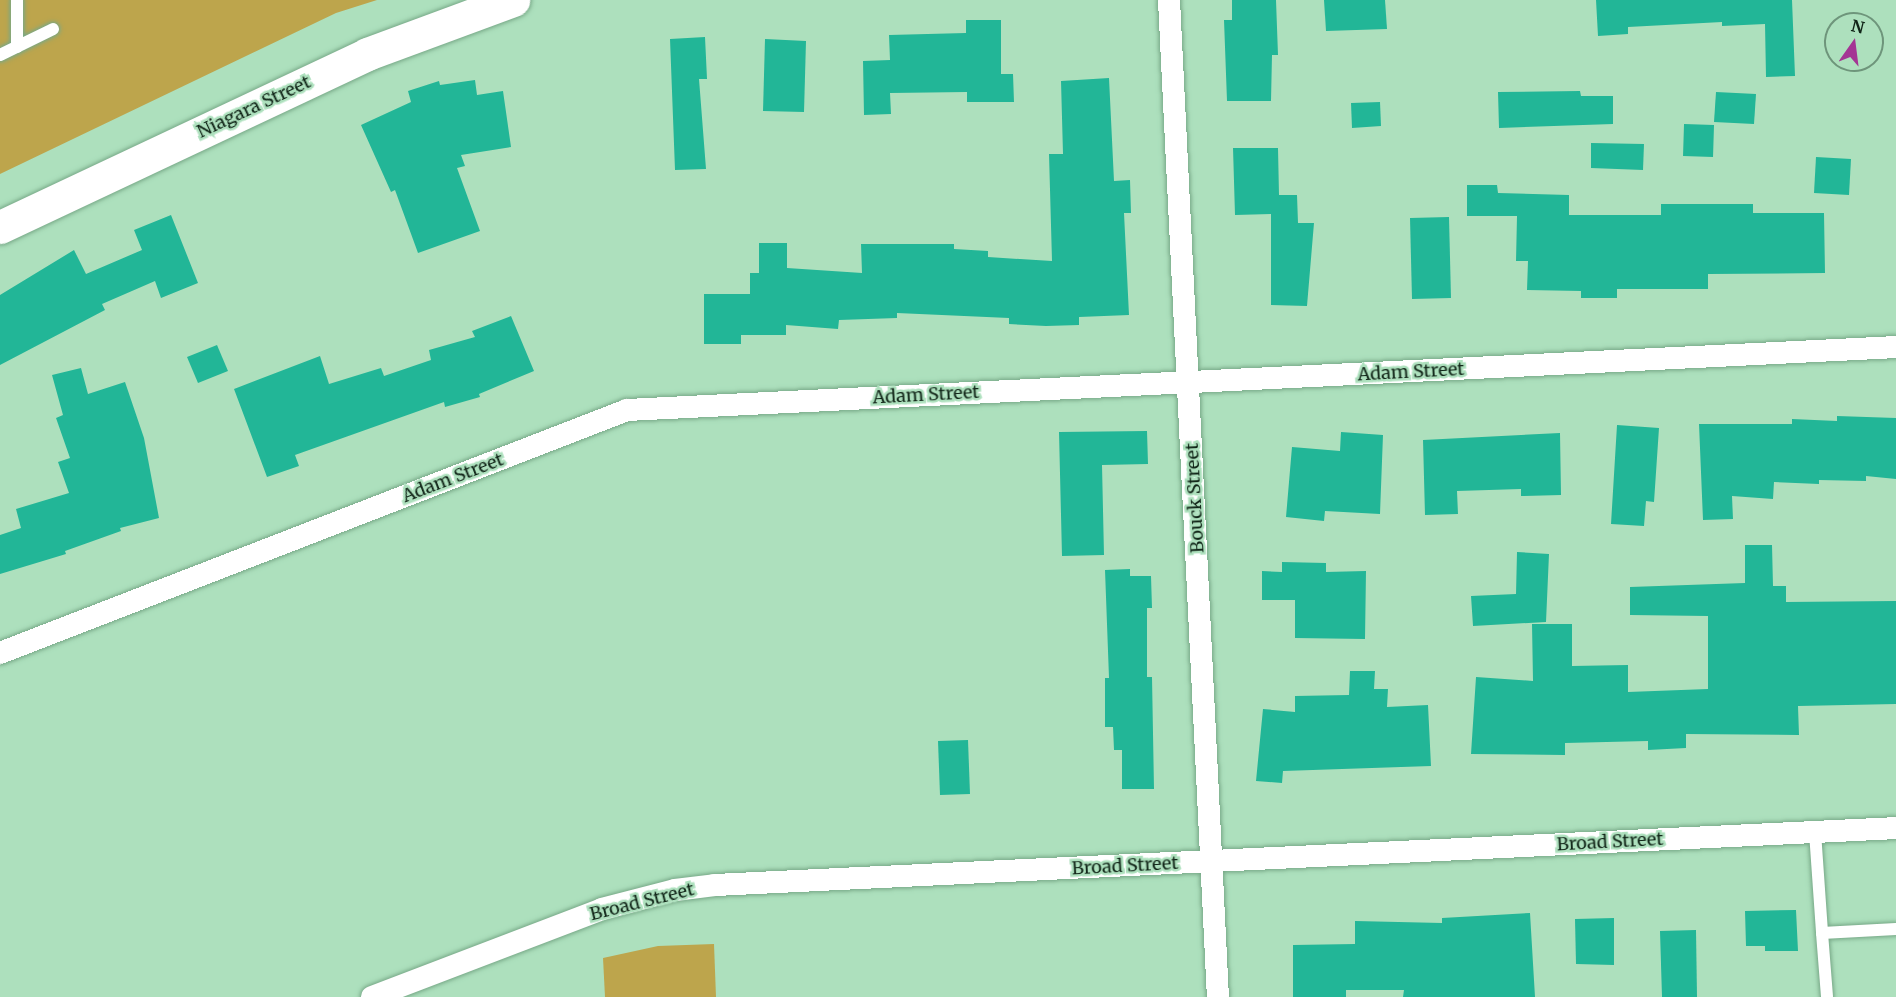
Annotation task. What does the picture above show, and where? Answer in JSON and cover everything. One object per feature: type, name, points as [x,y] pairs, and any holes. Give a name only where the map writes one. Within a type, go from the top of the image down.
[{"type":"main road","name":"Niagara Street","points":[[0,227],[367,54],[513,0]]},
{"type":"street","name":"Bouck Street","points":[[1168,0],[1218,997]]},
{"type":"street","name":"Adam Street","points":[[0,653],[627,410],[1896,347]]},
{"type":"street","name":"Broad Street","points":[[372,997],[602,909],[675,890],[1896,828]]},
{"type":"lane","points":[[17,0],[17,47]]},
{"type":"lane","points":[[0,56],[53,29]]},
{"type":"lane","points":[[1815,832],[1827,997]]},
{"type":"lane","points":[[1822,933],[1896,928]]},
{"type":"shaded area","points":[[0,0],[377,0],[336,13],[0,174]]},
{"type":"shaded area","points":[[714,944],[716,997],[605,997],[603,958],[658,946]]},
{"type":"building","points":[[1232,0],[1276,0],[1278,55],[1272,55],[1271,101],[1227,101],[1224,20],[1232,20]]},
{"type":"building","points":[[1324,0],[1385,0],[1387,29],[1326,31]]},
{"type":"building","points":[[1596,0],[1792,0],[1795,76],[1766,77],[1765,24],[1722,26],[1722,22],[1628,27],[1628,34],[1598,36]]},
{"type":"building","points":[[966,20],[1001,20],[1001,74],[1013,74],[1014,102],[967,102],[967,92],[890,93],[891,114],[864,115],[863,61],[890,60],[889,35],[966,33]]},
{"type":"building","points":[[705,37],[707,79],[699,79],[706,169],[675,170],[670,39]]},
{"type":"building","points":[[765,39],[806,41],[804,112],[763,111]]},
{"type":"building","points":[[1109,78],[1114,181],[1130,180],[1131,213],[1124,213],[1129,315],[1079,317],[1079,325],[1046,326],[1009,324],[1009,318],[897,313],[897,318],[839,320],[838,329],[786,325],[786,335],[741,335],[741,344],[704,344],[704,294],[750,294],[750,273],[759,273],[759,243],[787,243],[787,268],[862,273],[861,244],[954,244],[954,249],[988,251],[988,257],[1052,261],[1049,154],[1063,154],[1061,81]]},
{"type":"building","points":[[475,80],[477,95],[503,91],[511,147],[461,155],[465,166],[457,168],[480,231],[418,253],[395,190],[391,192],[361,125],[411,102],[408,91],[439,81],[440,85]]},
{"type":"building","points":[[1580,91],[1581,96],[1613,96],[1613,124],[1499,128],[1498,92]]},
{"type":"building","points":[[1716,92],[1756,94],[1754,124],[1714,122]]},
{"type":"building","points":[[1380,102],[1381,126],[1352,128],[1351,103]]},
{"type":"building","points":[[1684,124],[1714,125],[1713,157],[1683,156]]},
{"type":"building","points":[[1591,143],[1644,144],[1643,170],[1591,168]]},
{"type":"building","points":[[1233,148],[1278,148],[1279,195],[1297,195],[1298,223],[1314,223],[1307,306],[1271,305],[1271,214],[1235,215]]},
{"type":"building","points":[[1816,157],[1851,159],[1849,195],[1814,193]]},
{"type":"building","points":[[1467,185],[1497,185],[1498,193],[1569,195],[1569,215],[1661,215],[1661,204],[1753,204],[1753,213],[1824,213],[1825,273],[1708,274],[1708,289],[1617,289],[1617,298],[1581,298],[1581,291],[1527,290],[1528,261],[1516,261],[1517,216],[1467,216]]},
{"type":"building","points":[[171,215],[198,283],[161,298],[155,281],[102,304],[105,310],[0,365],[0,295],[74,250],[86,274],[142,250],[134,230]]},
{"type":"building","points":[[1449,217],[1451,298],[1412,299],[1410,218]]},
{"type":"building","points":[[511,316],[534,371],[479,394],[480,397],[445,407],[444,402],[295,455],[299,466],[267,477],[234,389],[320,356],[329,384],[381,368],[384,376],[431,360],[429,350],[475,337],[472,331]]},
{"type":"building","points":[[217,345],[228,371],[198,383],[187,357]]},
{"type":"building","points":[[81,368],[88,394],[125,382],[144,438],[159,518],[120,528],[121,531],[65,551],[66,554],[0,574],[0,535],[21,528],[16,509],[69,493],[58,462],[70,458],[56,418],[63,415],[52,375]]},
{"type":"building","points":[[1837,416],[1896,418],[1896,479],[1866,476],[1866,481],[1819,480],[1819,484],[1774,482],[1773,499],[1732,496],[1733,519],[1703,520],[1699,424],[1792,424],[1792,419],[1837,421]]},
{"type":"building","points":[[1617,425],[1659,428],[1654,502],[1646,501],[1644,526],[1611,524]]},
{"type":"building","points":[[1147,431],[1148,464],[1102,465],[1104,555],[1062,556],[1059,432]]},
{"type":"building","points":[[1341,432],[1383,435],[1380,514],[1325,511],[1324,521],[1286,517],[1292,447],[1340,451]]},
{"type":"building","points":[[1560,433],[1561,495],[1521,496],[1521,489],[1457,491],[1458,514],[1425,515],[1423,440]]},
{"type":"building","points":[[1745,545],[1772,545],[1773,586],[1786,586],[1786,602],[1896,601],[1896,704],[1798,706],[1799,735],[1686,734],[1686,748],[1648,750],[1648,741],[1565,743],[1565,755],[1471,754],[1476,677],[1533,681],[1532,624],[1572,624],[1572,666],[1628,665],[1628,692],[1708,689],[1708,616],[1630,615],[1630,587],[1745,583]]},
{"type":"building","points":[[1517,552],[1549,554],[1546,622],[1473,626],[1471,596],[1516,594]]},
{"type":"building","points":[[1282,562],[1326,563],[1326,572],[1366,571],[1365,639],[1295,638],[1295,600],[1262,600],[1262,571],[1282,572]]},
{"type":"building","points":[[1130,569],[1130,576],[1151,576],[1152,608],[1147,608],[1147,677],[1152,677],[1154,789],[1122,789],[1122,750],[1114,750],[1113,727],[1105,727],[1105,678],[1109,678],[1105,570]]},
{"type":"building","points":[[1350,671],[1375,671],[1374,689],[1388,689],[1387,707],[1428,705],[1431,766],[1283,771],[1282,783],[1256,781],[1263,709],[1295,712],[1295,696],[1349,695]]},
{"type":"building","points":[[968,740],[970,794],[940,795],[938,741]]},
{"type":"building","points":[[1796,910],[1798,951],[1765,951],[1765,946],[1746,946],[1745,911]]},
{"type":"building","points":[[1530,913],[1535,997],[1403,997],[1404,990],[1346,990],[1346,997],[1293,997],[1293,945],[1355,944],[1355,921],[1442,923],[1442,918]]},
{"type":"building","points":[[1614,918],[1614,965],[1576,964],[1575,919]]},
{"type":"building","points":[[1696,930],[1697,997],[1662,997],[1660,931]]}]
